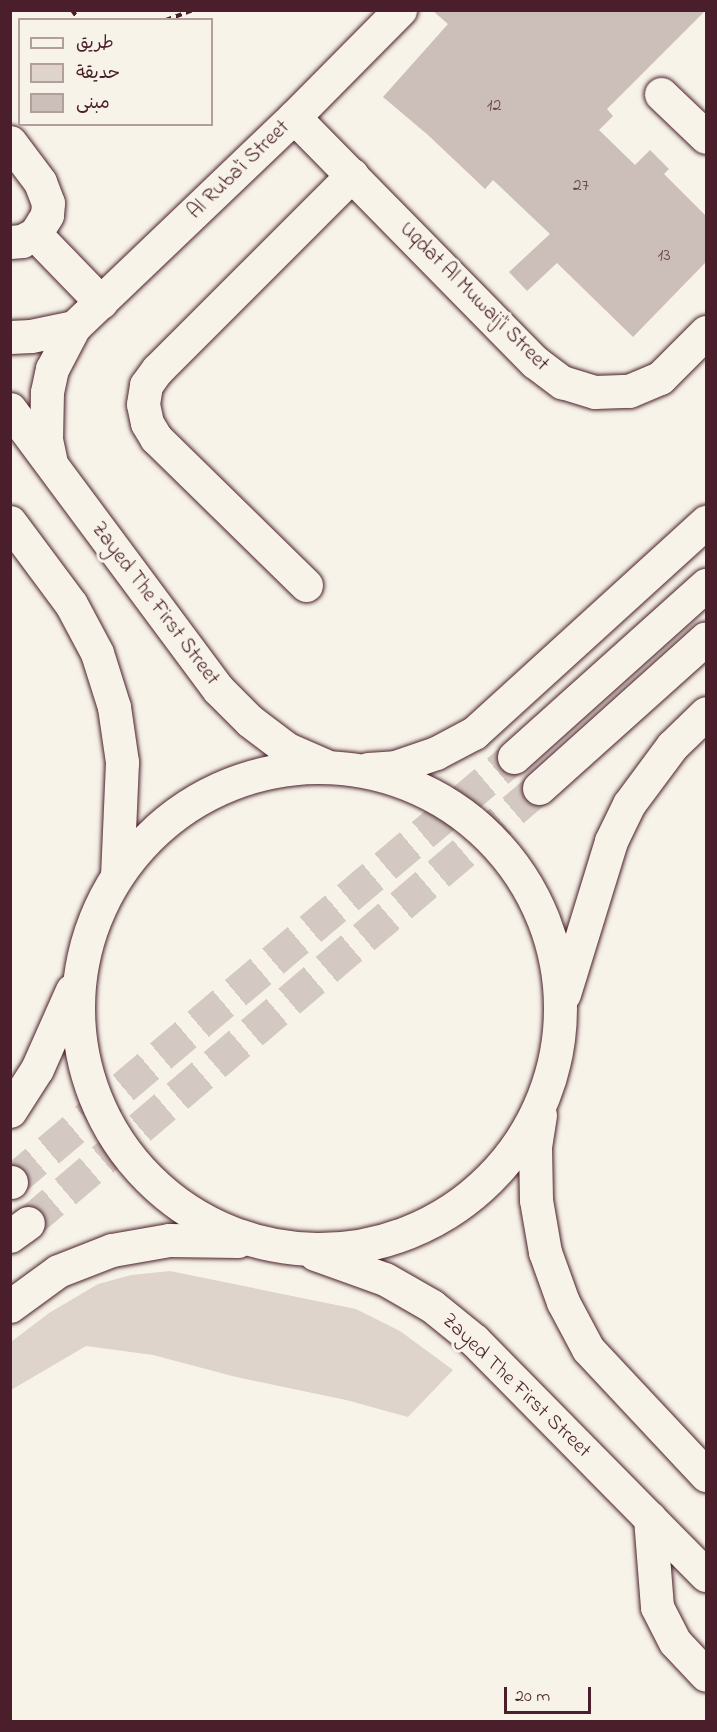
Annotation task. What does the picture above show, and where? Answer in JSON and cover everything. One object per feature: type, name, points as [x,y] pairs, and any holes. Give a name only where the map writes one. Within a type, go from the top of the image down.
[{"type":"main road","name":"Al Ruba'i Street","points":[[51,463],[44,416],[47,392],[52,369],[74,327],[294,117],[400,10]]},
{"type":"main road","points":[[661,94],[706,137]]},
{"type":"main road","name":"Uqdat Al Muwaij'i Street","points":[[294,117],[535,362],[562,382],[595,392],[629,390],[660,378],[706,332]]},
{"type":"main road","points":[[10,142],[46,192],[47,214],[23,238],[100,302]]},
{"type":"main road","points":[[306,585],[156,438],[147,423],[142,404],[146,386],[157,370],[352,175]]},
{"type":"main road","points":[[10,337],[42,334],[74,327]]},
{"type":"main road","name":"Zayed The First Street","points":[[10,409],[218,689],[250,721],[287,749],[340,768]]},
{"type":"main road","points":[[10,522],[71,604],[97,653],[114,707],[122,762],[117,876]]},
{"type":"main road","points":[[10,1111],[52,1037],[80,972],[97,913],[117,876],[137,850],[166,821],[208,794],[262,774],[340,768],[395,767],[436,753],[474,733],[706,522]]},
{"type":"main road","points":[[514,757],[706,585]]},
{"type":"main road","points":[[540,788],[706,638]]},
{"type":"main road","points":[[706,713],[672,747],[629,804],[611,842],[560,1008],[554,1061],[543,1095],[535,1147],[536,1200],[545,1252],[562,1302],[588,1349],[706,1475]]},
{"type":"main road","points":[[340,768],[383,776],[441,800],[467,818],[504,854],[529,888],[542,916],[554,956],[560,1008]]},
{"type":"main road","name":"Zayed The First Street","points":[[80,972],[77,1000],[82,1055],[99,1108],[112,1133],[146,1177],[167,1196],[214,1225],[385,1279],[432,1306],[474,1340],[706,1575]]},
{"type":"main road","points":[[10,1306],[58,1272],[112,1250],[169,1240],[324,1248],[376,1240],[416,1227],[444,1213],[470,1195],[513,1150],[543,1095]]},
{"type":"main road","points":[[651,1518],[657,1607],[675,1642],[706,1675]]},
{"type":"path","points":[[172,18],[194,10]]},
{"type":"green space","points":[[170,1271],[356,1309],[400,1331],[453,1370],[408,1417],[346,1400],[236,1377],[153,1355],[86,1346],[11,1390],[11,1342],[49,1313],[98,1284],[131,1275]]},
{"type":"building","points":[[432,10],[706,10],[607,109],[613,116],[599,130],[635,165],[650,150],[669,169],[664,174],[706,216],[706,262],[633,337],[557,263],[527,291],[509,272],[550,234],[493,180],[485,189],[428,135],[383,97],[448,24]]},
{"type":"tunnel","points":[[11,1182],[514,757]]},
{"type":"tunnel","points":[[28,1223],[539,788]]}]
